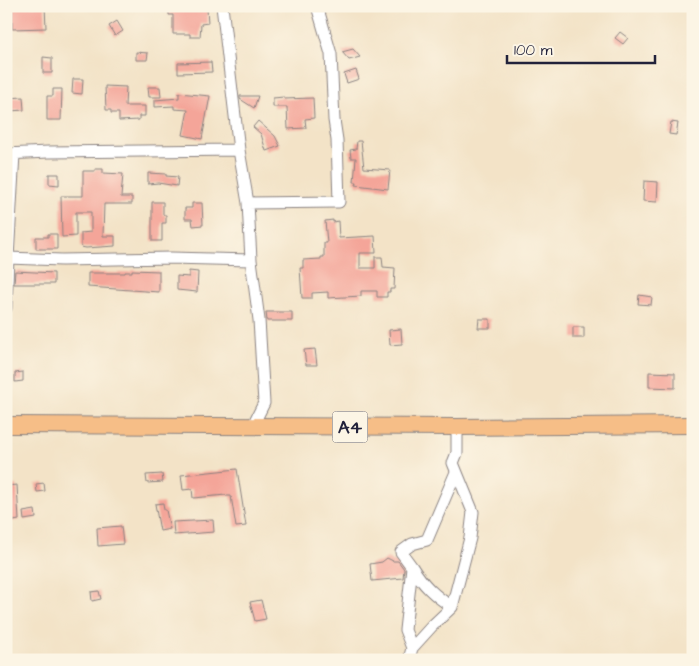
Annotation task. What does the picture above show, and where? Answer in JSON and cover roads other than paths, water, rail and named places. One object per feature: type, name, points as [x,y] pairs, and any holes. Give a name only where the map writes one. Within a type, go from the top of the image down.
[{"type":"highway","name":"A4","points":[[6,425],[252,427],[693,425]]},
{"type":"street","points":[[222,6],[239,150],[248,203],[251,260],[259,320],[264,403],[252,427]]},
{"type":"street","points":[[248,203],[339,202],[337,140],[330,54],[317,6]]},
{"type":"street","points":[[6,308],[10,154],[239,150]]},
{"type":"street","points":[[8,258],[62,260],[171,258],[251,260]]},
{"type":"street","points":[[410,654],[452,607],[470,538],[473,512],[456,472],[454,462],[457,454],[457,427]]},
{"type":"street","points":[[452,607],[434,595],[421,581],[401,552],[412,544],[427,540],[456,472]]},
{"type":"street","points":[[410,654],[405,630],[412,567]]}]
